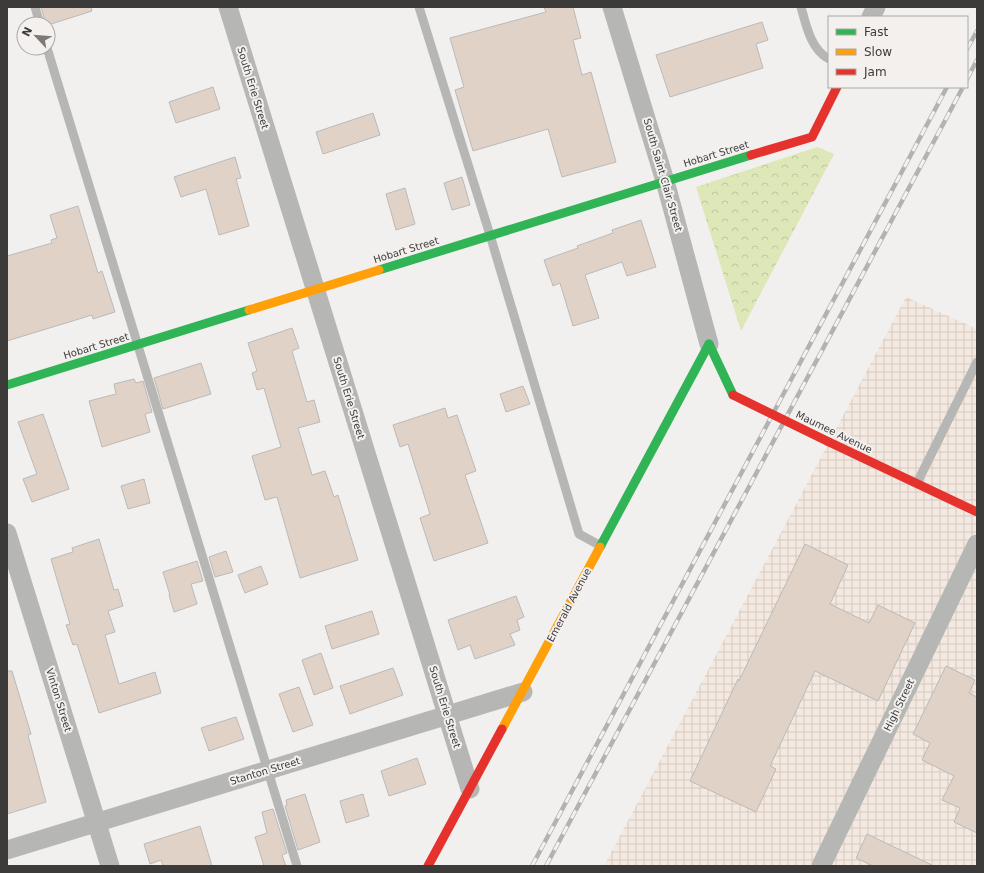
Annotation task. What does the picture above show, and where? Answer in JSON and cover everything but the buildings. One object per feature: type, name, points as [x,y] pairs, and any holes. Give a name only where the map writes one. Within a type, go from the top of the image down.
[{"type":"street","name":"South Erie Street","points":[[228,7],[470,789]]},
{"type":"street","name":"South Saint Clair Street","points":[[612,7],[665,181],[709,344]]},
{"type":"street","points":[[872,16],[876,7]]},
{"type":"street","name":"Hobart Street","points":[[7,385],[665,181],[812,137],[836,88]]},
{"type":"street","name":"Maumee Avenue","points":[[709,344],[733,395],[977,512]]},
{"type":"street","name":"Emerald Avenue","points":[[428,866],[709,344]]},
{"type":"street","name":"Vinton Street","points":[[7,533],[110,866]]},
{"type":"street","name":"High Street","points":[[821,866],[977,544]]},
{"type":"street","name":"Stanton Street","points":[[7,850],[522,692]]},
{"type":"lane","points":[[419,7],[490,235],[579,534],[601,546]]},
{"type":"lane","points":[[801,7],[810,35],[817,49],[828,58]]},
{"type":"lane","points":[[49,56],[298,866]]},
{"type":"lane","points":[[917,483],[977,362]]},
{"type":"shaded area","points":[[906,297],[977,329],[977,866],[604,866]]},
{"type":"green space","points":[[817,147],[834,154],[741,331],[696,187]]},
{"type":"railway","points":[[968,47],[977,31]]},
{"type":"railway","points":[[968,77],[977,60]]},
{"type":"railway","points":[[532,866],[946,88]]},
{"type":"railway","points":[[546,866],[962,88]]},
{"type":"traffic: fast","points":[[379,270],[751,155]]},
{"type":"traffic: fast","points":[[7,385],[249,310]]},
{"type":"traffic: fast","points":[[709,344],[733,395]]},
{"type":"traffic: fast","points":[[600,547],[709,344]]},
{"type":"traffic: slow","points":[[249,310],[379,270]]},
{"type":"traffic: slow","points":[[502,729],[600,547]]},
{"type":"traffic: jam","points":[[751,155],[812,137],[836,88]]},
{"type":"traffic: jam","points":[[733,395],[829,442]]},
{"type":"traffic: jam","points":[[829,442],[977,512]]},
{"type":"traffic: jam","points":[[428,866],[502,729]]}]
